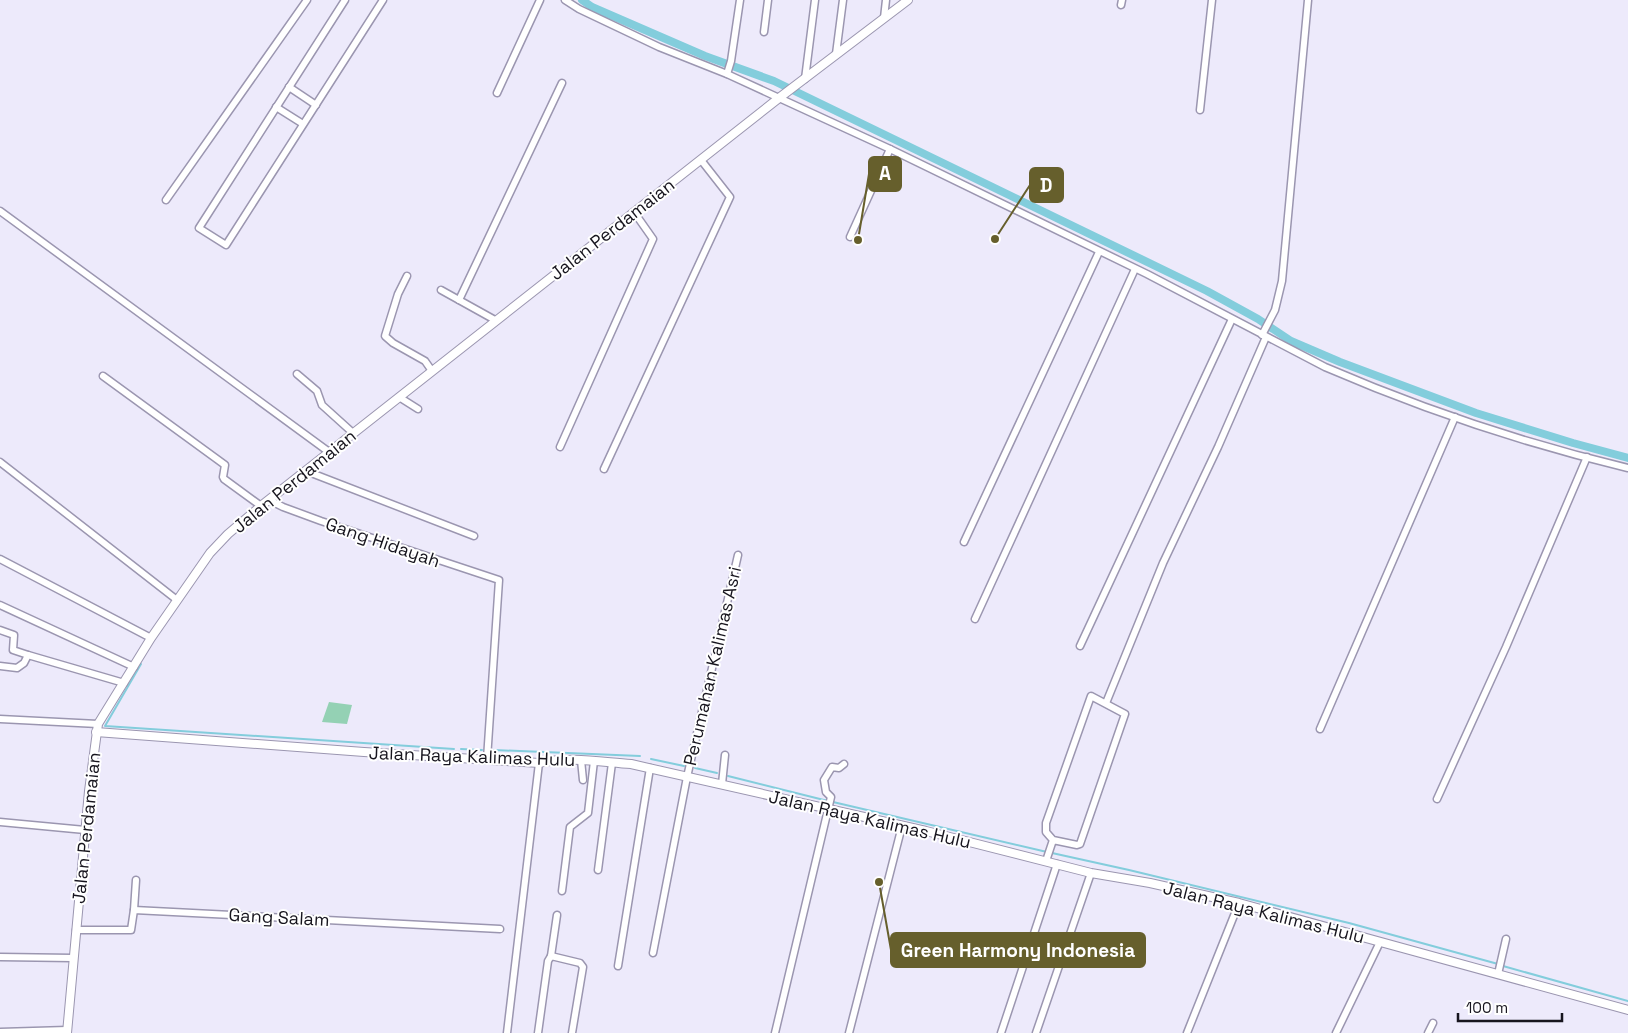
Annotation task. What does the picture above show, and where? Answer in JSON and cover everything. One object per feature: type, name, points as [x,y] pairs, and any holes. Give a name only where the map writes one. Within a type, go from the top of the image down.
[{"type":"street","points":[[166,200],[307,0]]},
{"type":"street","points":[[345,0],[199,228],[226,245],[383,0]]},
{"type":"street","points":[[497,93],[540,0]]},
{"type":"street","points":[[565,0],[579,9],[659,47],[727,74],[890,149],[1135,269],[1355,380],[1455,417],[1628,468]]},
{"type":"street","points":[[727,74],[740,0]]},
{"type":"street","points":[[764,32],[768,0]]},
{"type":"street","points":[[805,79],[815,0]]},
{"type":"street","points":[[836,54],[843,0]]},
{"type":"street","points":[[884,18],[886,0]]},
{"type":"street","name":"Jalan Perdamaian","points":[[67,1032],[85,830],[97,728],[151,638],[221,541],[261,506],[495,320],[779,98],[908,0]]},
{"type":"street","points":[[1200,110],[1212,0]]},
{"type":"street","points":[[1106,703],[1163,563],[1218,447],[1275,310],[1282,281],[1308,0]]},
{"type":"street","points":[[459,300],[562,82]]},
{"type":"street","points":[[289,87],[316,104]]},
{"type":"street","points":[[276,107],[303,124]]},
{"type":"street","points":[[850,237],[890,149]]},
{"type":"street","points":[[604,469],[730,197],[701,160]]},
{"type":"street","points":[[0,211],[329,452]]},
{"type":"street","points":[[560,446],[653,239],[634,212]]},
{"type":"street","points":[[964,542],[1099,252]]},
{"type":"street","points":[[975,619],[1135,269]]},
{"type":"street","points":[[407,276],[398,294],[385,336],[393,343],[425,361],[432,371]]},
{"type":"street","points":[[441,290],[495,320]]},
{"type":"street","points":[[1080,646],[1232,319]]},
{"type":"street","points":[[297,374],[317,391],[322,405],[354,433]]},
{"type":"street","points":[[104,376],[225,465],[224,479],[261,506]]},
{"type":"street","points":[[400,397],[418,409]]},
{"type":"street","points":[[1320,730],[1455,417]]},
{"type":"street","points":[[1436,799],[1506,647],[1587,457]]},
{"type":"street","points":[[0,462],[177,600]]},
{"type":"street","points":[[306,470],[474,536]]},
{"type":"street","name":"Gang Hidayah","points":[[269,500],[321,521],[499,580],[488,759]]},
{"type":"street","name":"Perumahan Kalimas Asri","points":[[653,953],[687,777],[738,555]]},
{"type":"street","points":[[0,559],[151,638]]},
{"type":"street","points":[[0,605],[134,667]]},
{"type":"street","points":[[0,630],[14,635],[13,650],[124,683]]},
{"type":"street","points":[[0,666],[18,668],[28,656]]},
{"type":"street","points":[[1091,696],[1125,714],[1080,844],[1054,840],[1046,832],[1046,823],[1091,696]]},
{"type":"street","points":[[0,718],[97,728]]},
{"type":"street","name":"Jalan Raya Kalimas Hulu","points":[[97,728],[364,752],[539,763],[550,760],[581,760],[631,764],[687,777],[829,804],[902,826],[1048,856],[1057,864],[1091,873],[1150,883],[1239,903],[1380,942],[1500,969],[1628,1010]]},
{"type":"street","points":[[722,784],[725,756]]},
{"type":"street","points":[[581,760],[583,780]]},
{"type":"street","points":[[562,891],[570,827],[588,813],[594,761]]},
{"type":"street","points":[[598,870],[612,762]]},
{"type":"street","points":[[507,1033],[539,763]]},
{"type":"street","points":[[775,1033],[831,796],[826,792],[824,780],[832,767],[839,768],[844,764]]},
{"type":"street","points":[[618,966],[650,768]]},
{"type":"street","points":[[0,822],[85,830]]},
{"type":"street","points":[[849,1033],[902,826]]},
{"type":"street","points":[[1048,856],[1054,840]]},
{"type":"street","points":[[1002,1033],[1057,864]]},
{"type":"street","points":[[1036,1033],[1091,873]]},
{"type":"street","points":[[76,930],[131,930],[136,880]]},
{"type":"street","points":[[1187,1033],[1239,903]]},
{"type":"street","name":"Gang Salam","points":[[134,910],[500,929]]},
{"type":"street","points":[[538,1033],[548,961],[551,956],[557,915]]},
{"type":"street","points":[[1500,969],[1506,939]]},
{"type":"street","points":[[1336,1033],[1380,942]]},
{"type":"street","points":[[551,956],[580,963],[582,967],[572,1033]]},
{"type":"street","points":[[0,957],[73,958]]},
{"type":"street","points":[[1428,1033],[1433,1023]]},
{"type":"street","points":[[0,1032],[67,1032]]},
{"type":"green space","points":[[329,702],[352,705],[347,724],[322,722]]},
{"type":"waterway","points":[[582,0],[592,7],[705,56],[774,81],[1207,291],[1258,319],[1291,341],[1340,362],[1476,413],[1628,458]]},
{"type":"waterway","points":[[141,664],[105,726],[454,749]]},
{"type":"waterway","points":[[461,749],[482,750]]},
{"type":"waterway","points":[[494,750],[640,756]]},
{"type":"waterway","points":[[651,759],[684,766]]},
{"type":"waterway","points":[[695,768],[717,773]]},
{"type":"waterway","points":[[728,776],[828,801]]},
{"type":"waterway","points":[[833,802],[1047,852]]},
{"type":"waterway","points":[[1052,853],[1349,923],[1498,964]]},
{"type":"waterway","points":[[1503,966],[1628,1001]]},
{"type":"place","name":"D","points":[[995,239]]},
{"type":"place","name":"A","points":[[858,240]]},
{"type":"place","name":"Green Harmony Indonesia","points":[[879,882]]}]
